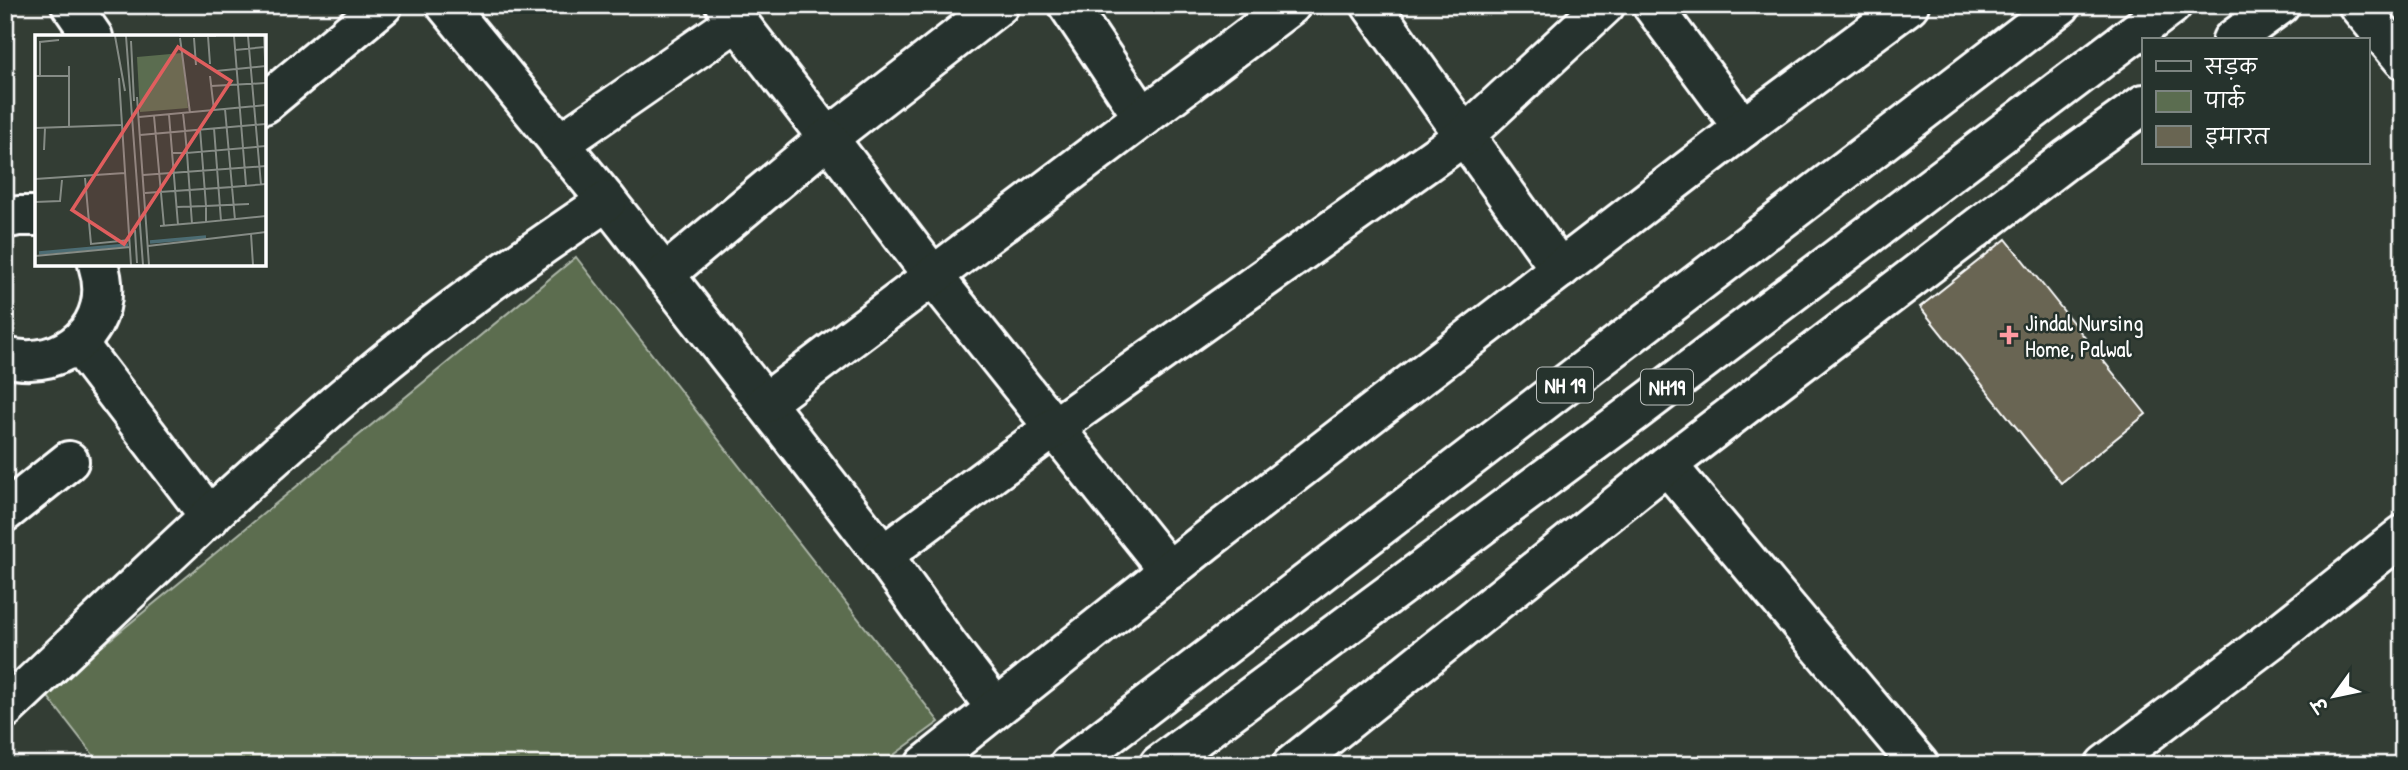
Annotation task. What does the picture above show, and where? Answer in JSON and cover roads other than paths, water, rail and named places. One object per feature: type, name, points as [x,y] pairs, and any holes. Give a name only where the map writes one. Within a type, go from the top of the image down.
[{"type":"main road","points":[[71,5],[92,35]]},
{"type":"main road","points":[[266,102],[383,5]]},
{"type":"main road","points":[[446,5],[607,201],[883,555],[996,708]]},
{"type":"main road","points":[[664,275],[828,138],[999,5]]},
{"type":"main road","points":[[1068,5],[1143,117]]},
{"type":"main road","points":[[765,403],[1291,5]]},
{"type":"main road","points":[[1370,5],[1560,269]]},
{"type":"main road","points":[[883,555],[1055,427],[1464,136],[1605,5]]},
{"type":"main road","points":[[1652,5],[1744,128]]},
{"type":"main road","points":[[925,765],[1168,571],[1744,128],[1909,5]]},
{"type":"main road","name":"NH 19","points":[[1069,765],[2061,5]]},
{"type":"main road","name":"NH19","points":[[1159,765],[1644,405],[2172,5]]},
{"type":"main road","points":[[2235,38],[2280,5]]},
{"type":"main road","points":[[2358,5],[2403,59]]},
{"type":"main road","points":[[559,144],[731,13],[933,276],[1168,571]]},
{"type":"main road","points":[[1292,765],[1667,465],[2142,105]]},
{"type":"main road","points":[[5,709],[210,517],[360,383],[520,261],[607,201]]},
{"type":"main road","points":[[5,219],[35,216]]},
{"type":"main road","points":[[5,357],[19,361],[40,361],[60,355],[78,344],[91,328],[100,308],[102,288],[98,266]]},
{"type":"main road","points":[[78,344],[210,517]]},
{"type":"main road","points":[[5,512],[69,461]]},
{"type":"main road","points":[[1667,465],[1919,765]]},
{"type":"main road","points":[[2105,765],[2272,639],[2403,535]]},
{"type":"place","name":"Jindal Nursing Home, Palwal","points":[[2009,335]]}]
